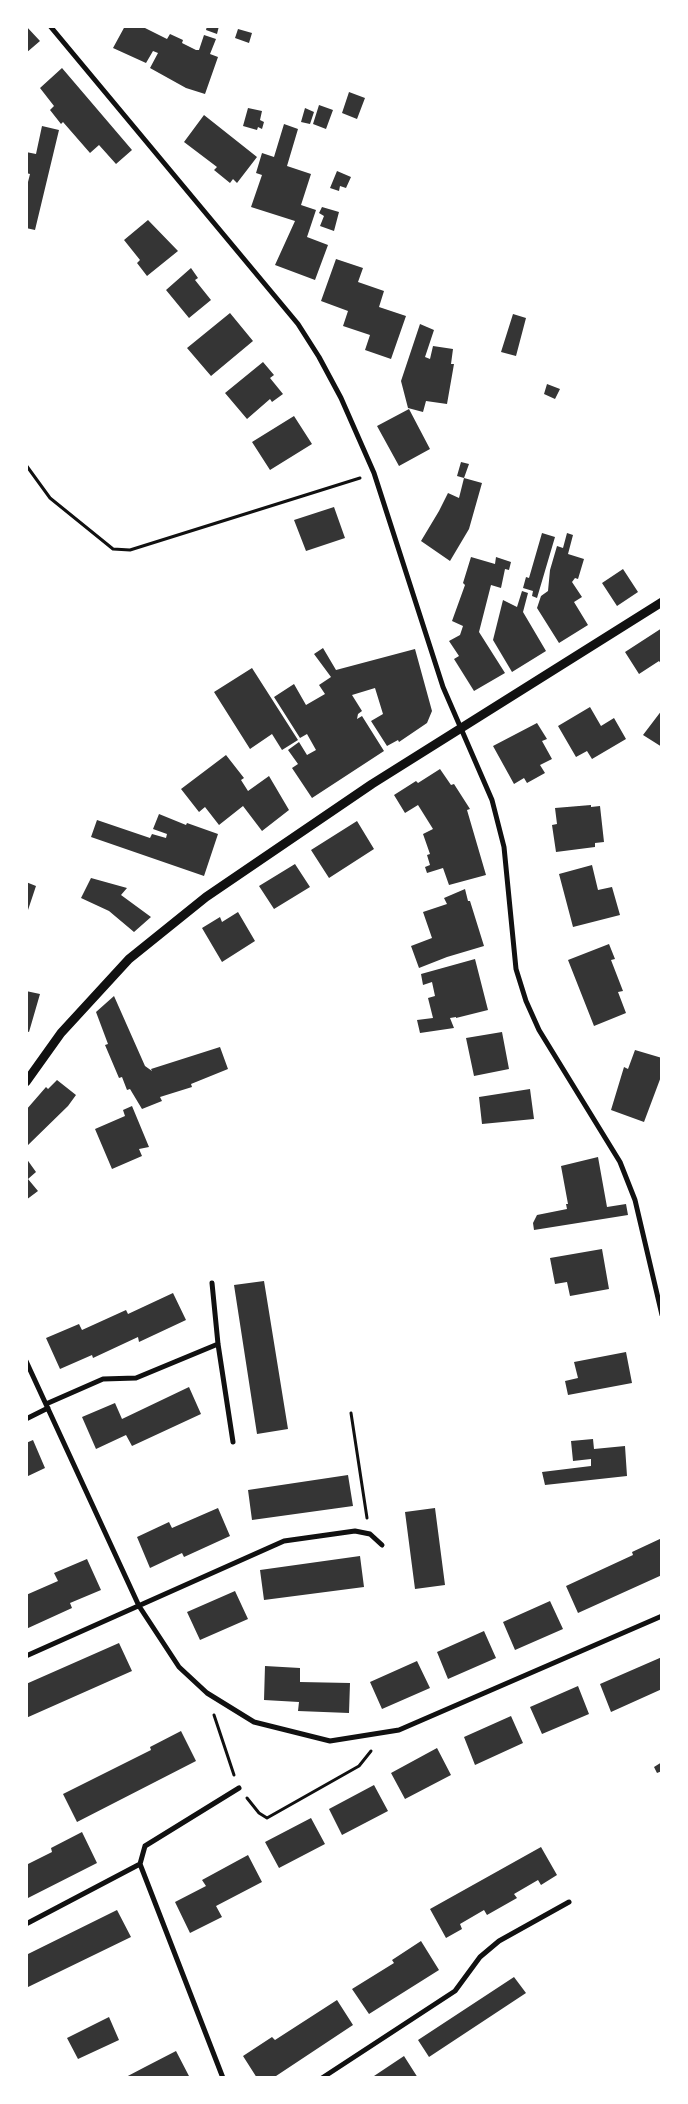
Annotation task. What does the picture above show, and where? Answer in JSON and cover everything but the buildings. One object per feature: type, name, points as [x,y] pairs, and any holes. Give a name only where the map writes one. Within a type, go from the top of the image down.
[{"type":"street","points":[[50,26],[298,324],[319,356],[341,398],[374,473],[443,687],[462,726],[492,800],[504,847],[516,969],[526,1001],[539,1030],[620,1162],[635,1200],[662,1315]]},
{"type":"street","points":[[26,1082],[62,1033],[129,959],[206,897],[372,784],[662,602]]},
{"type":"street","points":[[212,1283],[218,1344],[233,1442]]},
{"type":"street","points":[[26,1419],[47,1406],[103,1379],[136,1378],[218,1344]]},
{"type":"street","points":[[26,1360],[138,1606],[179,1667],[207,1693],[254,1722],[330,1740],[384,1734],[408,1727],[662,1616]]},
{"type":"street","points":[[26,1656],[284,1541],[355,1531],[370,1534],[382,1545]]},
{"type":"street","points":[[224,2078],[140,1864],[145,1846],[239,1788]]},
{"type":"street","points":[[26,1924],[140,1864]]},
{"type":"street","points":[[322,2078],[455,1991],[480,1957],[499,1941],[569,1902]]},
{"type":"path","points":[[26,465],[50,498],[113,548],[130,550],[374,473]]},
{"type":"path","points":[[352,1413],[370,1534]]},
{"type":"path","points":[[207,1693],[227,1757]]},
{"type":"path","points":[[239,1788],[258,1813],[267,1818],[360,1766],[384,1734]]}]
